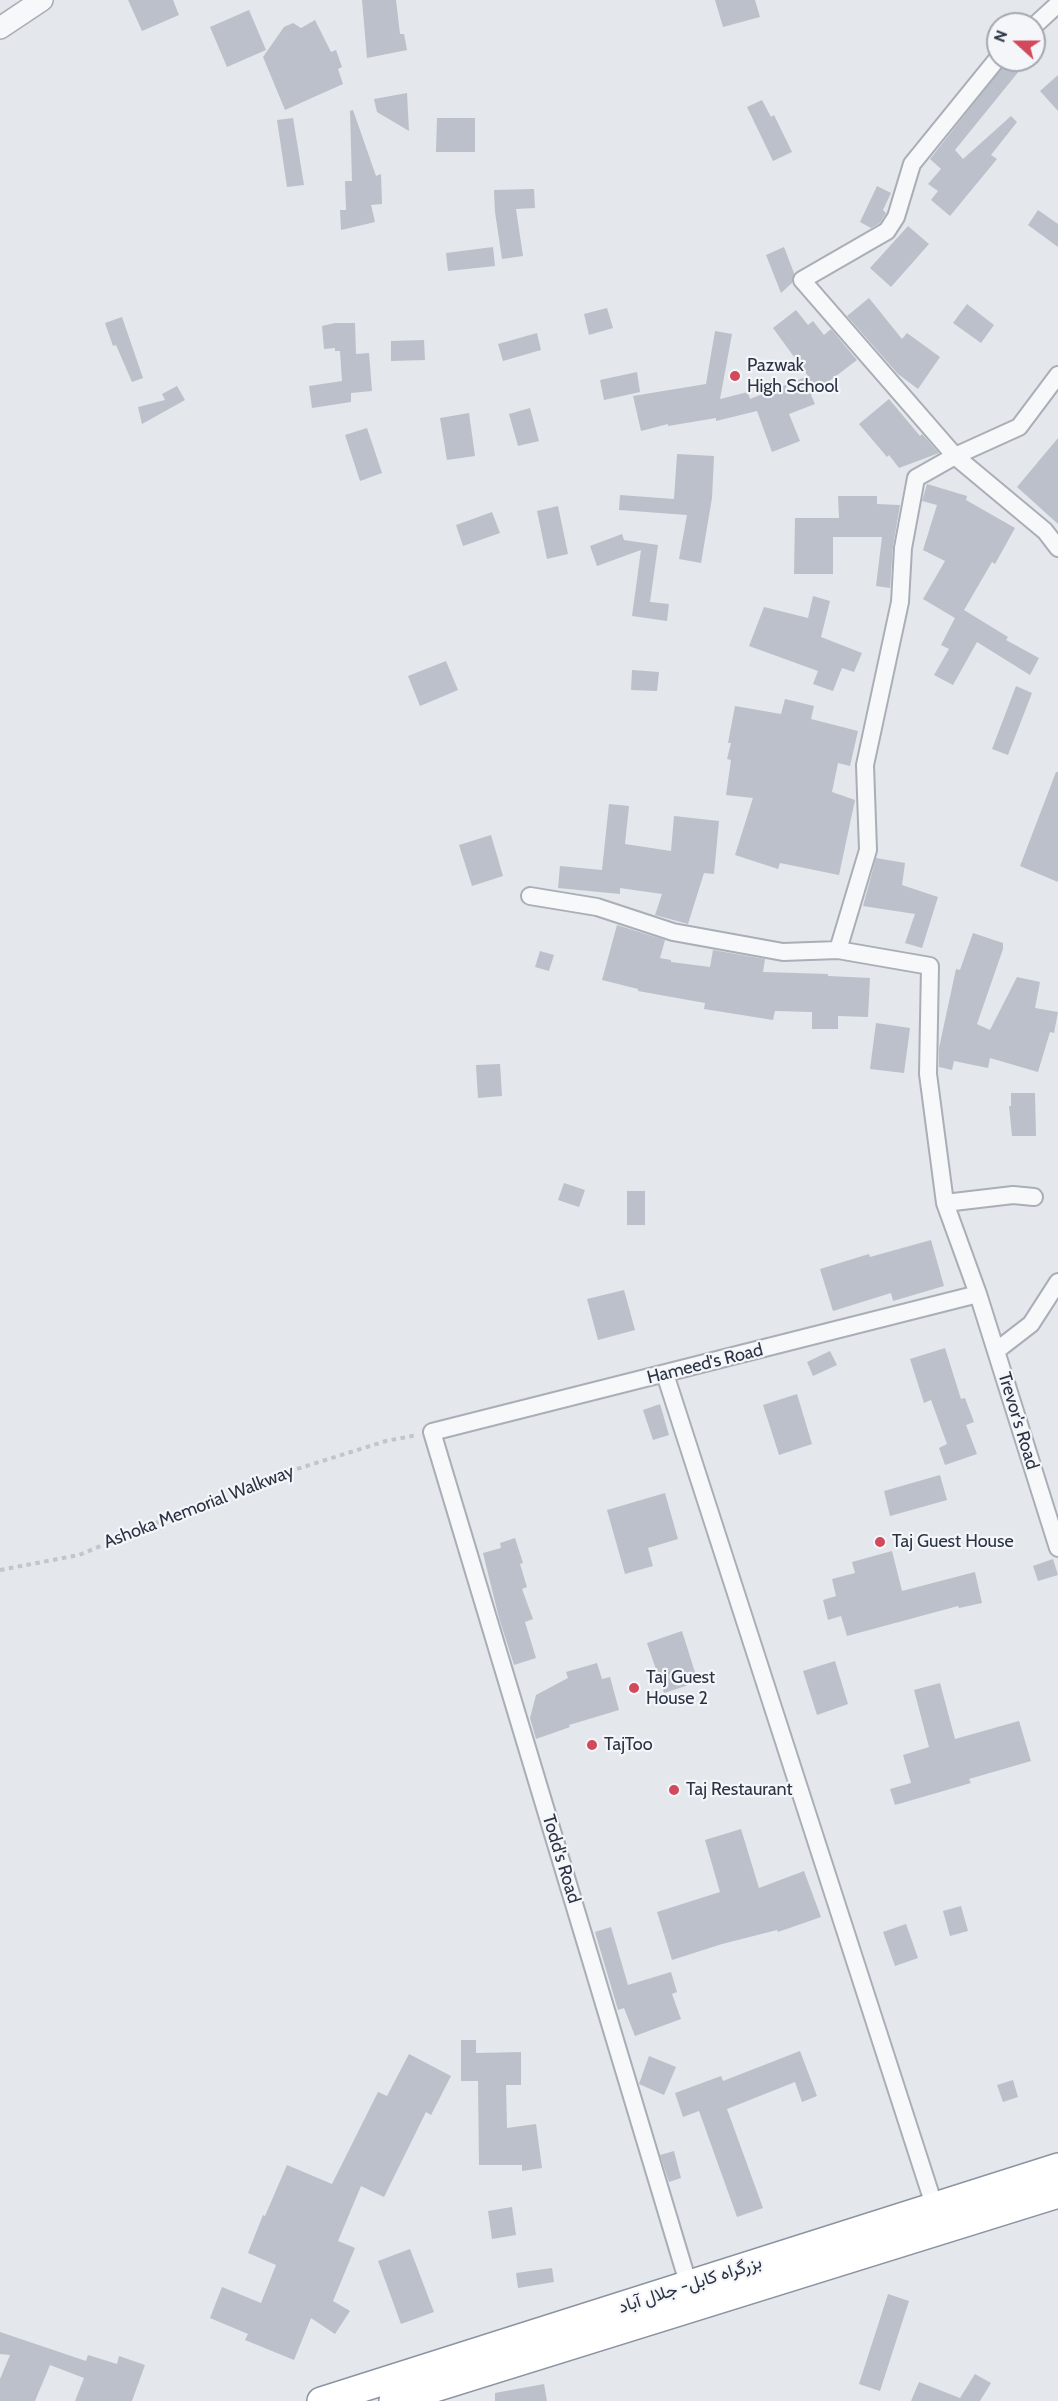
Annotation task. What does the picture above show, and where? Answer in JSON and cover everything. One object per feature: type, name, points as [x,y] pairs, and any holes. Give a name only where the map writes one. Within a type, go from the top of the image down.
[{"type":"highway","name":"بزرگراه کابل- جلال آباد","points":[[321,2401],[935,2208],[1058,2167]]},
{"type":"highway","name":"بزرگراه کابل- جلال آباد","points":[[393,2401],[1058,2194]]},
{"type":"street","points":[[0,28],[42,0]]},
{"type":"street","points":[[987,72],[912,164],[896,217],[887,231],[802,280],[955,456],[1045,531],[1058,548]]},
{"type":"street","points":[[530,896],[597,907],[673,932],[783,952],[838,950],[868,850],[865,765],[900,602],[903,548],[916,478],[955,456],[1019,427],[1058,375]]},
{"type":"street","name":"Trevor's Road","points":[[838,950],[930,966],[928,1074],[945,1203],[978,1294],[1058,1548]]},
{"type":"street","points":[[945,1203],[1013,1195],[1034,1197]]},
{"type":"street","points":[[996,1350],[1031,1324],[1058,1282]]},
{"type":"street","name":"Hameed's Road","points":[[432,1432],[978,1294]]},
{"type":"street","points":[[665,1374],[935,2208]]},
{"type":"street","name":"Todd's Road","points":[[432,1432],[689,2286]]},
{"type":"path","name":"Ashoka Memorial Walkway","points":[[0,1570],[79,1555],[249,1484],[386,1441],[432,1432]]},
{"type":"building","points":[[128,0],[173,0],[179,15],[142,31]]},
{"type":"building","points":[[362,0],[396,0],[400,34],[404,34],[407,50],[367,58]]},
{"type":"building","points":[[715,0],[755,0],[760,17],[723,27]]},
{"type":"building","points":[[249,10],[266,50],[227,67],[210,27]]},
{"type":"building","points":[[315,20],[331,52],[336,50],[342,67],[338,69],[343,84],[285,110],[263,57],[284,27],[293,23],[301,28]]},
{"type":"building","points":[[999,72],[1018,72],[955,150],[963,159],[1011,116],[1017,122],[991,155],[997,159],[950,216],[931,200],[938,191],[928,184],[941,169],[930,159]]},
{"type":"building","points":[[1058,75],[1058,111],[1040,91]]},
{"type":"building","points":[[407,93],[409,131],[377,112],[374,99]]},
{"type":"building","points":[[762,100],[771,117],[774,115],[792,152],[773,161],[747,107]]},
{"type":"building","points":[[353,110],[376,176],[381,174],[382,204],[371,205],[375,222],[341,230],[340,210],[346,210],[345,181],[352,181],[350,111]]},
{"type":"building","points":[[293,118],[304,185],[287,187],[277,120]]},
{"type":"building","points":[[437,118],[475,118],[475,152],[436,152]]},
{"type":"building","points":[[877,186],[891,193],[883,210],[886,213],[880,223],[871,228],[860,222]]},
{"type":"building","points":[[534,189],[535,208],[516,209],[523,256],[502,259],[494,190]]},
{"type":"building","points":[[1038,210],[1058,224],[1058,247],[1028,225]]},
{"type":"building","points":[[908,226],[929,244],[891,287],[870,268]]},
{"type":"building","points":[[493,247],[495,266],[448,271],[446,253]]},
{"type":"building","points":[[784,247],[794,273],[792,283],[781,293],[766,255]]},
{"type":"building","points":[[869,298],[902,339],[907,333],[940,357],[918,389],[898,374],[847,316]]},
{"type":"building","points":[[967,304],[994,325],[981,343],[953,323]]},
{"type":"building","points":[[607,308],[613,328],[589,335],[584,314]]},
{"type":"building","points":[[796,310],[808,325],[813,321],[824,335],[831,329],[857,360],[811,395],[815,404],[789,414],[800,441],[772,452],[757,411],[716,421],[716,418],[668,426],[668,424],[641,431],[633,396],[706,384],[715,331],[732,334],[720,399],[748,392],[750,399],[808,376],[773,328]]},
{"type":"building","points":[[122,317],[143,378],[132,382],[116,345],[113,346],[105,323]]},
{"type":"building","points":[[335,323],[355,323],[356,354],[369,353],[372,391],[351,393],[351,402],[312,408],[309,386],[342,381],[340,351],[335,351],[335,348],[324,349],[322,326]]},
{"type":"building","points":[[537,333],[541,350],[503,361],[498,344]]},
{"type":"building","points":[[424,340],[425,360],[391,361],[391,341]]},
{"type":"building","points":[[637,372],[640,392],[604,400],[600,380]]},
{"type":"building","points":[[177,386],[185,400],[142,424],[138,407],[165,400],[162,394]]},
{"type":"building","points":[[889,399],[920,436],[922,434],[939,453],[899,468],[889,455],[887,457],[859,424]]},
{"type":"building","points":[[530,408],[539,441],[518,446],[509,414]]},
{"type":"building","points":[[469,413],[475,456],[447,460],[440,418]]},
{"type":"building","points":[[367,428],[382,473],[360,481],[345,435]]},
{"type":"building","points":[[1058,438],[1058,524],[1017,487]]},
{"type":"building","points":[[677,454],[714,456],[712,498],[701,563],[679,559],[687,515],[619,510],[620,495],[674,499]]},
{"type":"building","points":[[927,484],[967,496],[966,500],[1015,528],[995,564],[992,562],[964,610],[1008,637],[1006,640],[1039,658],[1030,675],[977,642],[953,685],[934,675],[949,649],[941,645],[955,618],[923,599],[945,561],[923,550],[937,505],[922,501]]},
{"type":"building","points":[[838,496],[877,496],[877,504],[900,505],[893,546],[890,588],[876,586],[882,537],[833,537],[833,574],[794,574],[795,518],[839,518]]},
{"type":"building","points":[[558,506],[568,554],[547,559],[537,511]]},
{"type":"building","points":[[492,512],[500,533],[463,546],[456,525]]},
{"type":"building","points":[[622,534],[624,540],[658,545],[650,602],[669,604],[667,621],[632,616],[641,550],[597,566],[590,546]]},
{"type":"building","points":[[813,596],[830,601],[821,637],[862,653],[854,672],[842,668],[833,691],[813,684],[818,671],[749,646],[764,607],[808,618]]},
{"type":"building","points":[[446,661],[458,690],[420,706],[408,676]]},
{"type":"building","points":[[632,670],[659,672],[657,691],[631,690]]},
{"type":"building","points":[[1016,686],[1032,693],[1008,755],[992,749]]},
{"type":"building","points":[[785,699],[814,706],[811,719],[858,731],[850,766],[838,763],[832,792],[855,800],[839,875],[780,863],[778,869],[735,855],[753,798],[726,795],[731,760],[727,759],[731,743],[728,743],[735,706],[781,714]]},
{"type":"building","points":[[1056,772],[1058,772],[1058,882],[1020,866]]},
{"type":"building","points":[[609,804],[629,806],[625,844],[671,851],[674,816],[719,821],[714,874],[704,873],[688,924],[655,915],[662,894],[620,888],[620,894],[558,888],[560,866],[602,870]]},
{"type":"building","points":[[491,835],[503,876],[472,886],[459,845]]},
{"type":"building","points":[[876,858],[905,863],[902,885],[938,897],[922,948],[905,943],[915,914],[863,906]]},
{"type":"building","points":[[617,925],[665,940],[660,958],[671,960],[671,962],[710,967],[713,950],[765,959],[763,972],[870,978],[868,1017],[838,1016],[838,1029],[812,1029],[812,1012],[775,1011],[773,1020],[704,1009],[705,1003],[638,991],[638,989],[602,980]]},
{"type":"building","points":[[973,933],[1003,943],[1003,949],[977,1024],[990,1030],[1017,977],[1040,982],[1035,1008],[1058,1012],[1054,1033],[1050,1032],[1038,1072],[990,1058],[988,1068],[954,1061],[952,1070],[939,1067],[939,1048],[956,969],[960,970]]},
{"type":"building","points":[[540,951],[554,955],[549,971],[535,967]]},
{"type":"building","points":[[876,1023],[910,1028],[904,1073],[870,1069]]},
{"type":"building","points":[[500,1064],[502,1096],[478,1098],[476,1065]]},
{"type":"building","points":[[1011,1093],[1035,1093],[1036,1136],[1012,1136],[1009,1106],[1011,1106]]},
{"type":"building","points":[[564,1183],[585,1190],[579,1207],[558,1200]]},
{"type":"building","points":[[627,1191],[645,1191],[645,1225],[627,1225]]},
{"type":"building","points":[[931,1240],[944,1286],[893,1301],[891,1293],[833,1311],[820,1269],[869,1254],[870,1257]]},
{"type":"building","points":[[624,1290],[635,1330],[598,1340],[587,1299]]},
{"type":"building","points":[[945,1348],[961,1399],[965,1398],[974,1422],[966,1425],[977,1454],[945,1465],[939,1448],[947,1444],[931,1400],[924,1403],[910,1359]]},
{"type":"building","points":[[830,1351],[837,1365],[813,1376],[807,1362]]},
{"type":"building","points":[[797,1394],[812,1444],[779,1455],[763,1405]]},
{"type":"building","points":[[660,1404],[669,1435],[653,1440],[643,1410]]},
{"type":"building","points":[[940,1475],[947,1500],[890,1516],[884,1491]]},
{"type":"building","points":[[665,1493],[678,1539],[648,1548],[653,1566],[625,1574],[607,1510]]},
{"type":"building","points":[[515,1538],[523,1563],[520,1564],[527,1587],[522,1589],[533,1619],[525,1622],[536,1658],[514,1665],[499,1618],[483,1553],[501,1548],[500,1543]]},
{"type":"building","points":[[892,1551],[902,1591],[975,1572],[982,1603],[959,1608],[958,1606],[847,1636],[841,1616],[828,1620],[823,1600],[836,1596],[832,1579],[855,1573],[852,1562]]},
{"type":"building","points":[[1053,1559],[1058,1575],[1038,1581],[1033,1566]]},
{"type":"building","points":[[682,1631],[698,1682],[664,1693],[647,1643]]},
{"type":"building","points":[[835,1661],[848,1704],[817,1715],[803,1671]]},
{"type":"building","points":[[597,1663],[602,1679],[610,1677],[619,1710],[569,1725],[570,1727],[536,1739],[530,1718],[536,1695],[568,1678],[566,1672]]},
{"type":"building","points":[[940,1683],[955,1739],[1019,1721],[1031,1761],[969,1779],[971,1783],[895,1805],[890,1789],[911,1783],[903,1755],[929,1747],[914,1690]]},
{"type":"building","points":[[741,1829],[759,1888],[804,1871],[821,1917],[778,1932],[777,1930],[722,1944],[672,1960],[657,1912],[720,1892],[705,1840]]},
{"type":"building","points":[[961,1906],[968,1931],[950,1936],[943,1911]]},
{"type":"building","points":[[906,1924],[918,1958],[895,1966],[883,1932]]},
{"type":"building","points":[[611,1927],[628,1985],[671,1972],[677,1992],[672,1994],[681,2019],[635,2036],[624,2008],[618,2010],[595,1932]]},
{"type":"building","points":[[461,2040],[476,2040],[476,2053],[521,2052],[521,2085],[506,2085],[507,2128],[536,2124],[542,2168],[522,2171],[522,2165],[479,2165],[478,2081],[461,2081]]},
{"type":"building","points":[[800,2051],[817,2096],[802,2102],[795,2082],[727,2109],[763,2208],[737,2217],[699,2111],[683,2117],[675,2093],[721,2076],[723,2081]]},
{"type":"building","points":[[409,2054],[451,2076],[431,2115],[426,2112],[384,2197],[361,2186],[338,2241],[355,2248],[333,2301],[350,2311],[335,2334],[311,2318],[294,2360],[245,2340],[248,2334],[210,2318],[222,2287],[261,2303],[276,2265],[248,2253],[287,2165],[332,2184],[378,2092],[387,2096]]},
{"type":"building","points":[[649,2056],[676,2067],[664,2095],[639,2084]]},
{"type":"building","points":[[1013,2080],[1018,2097],[1003,2102],[997,2085]]},
{"type":"building","points":[[674,2151],[681,2178],[669,2182],[660,2155]]},
{"type":"building","points":[[512,2207],[516,2235],[492,2239],[488,2211]]},
{"type":"building","points":[[410,2249],[434,2312],[401,2324],[378,2261]]},
{"type":"building","points":[[552,2268],[554,2282],[518,2288],[516,2273]]},
{"type":"building","points":[[888,2294],[909,2301],[880,2391],[859,2384]]},
{"type":"building","points":[[0,2332],[86,2361],[88,2355],[117,2364],[119,2356],[145,2365],[132,2401],[75,2401],[84,2378],[50,2365],[35,2401],[0,2401],[0,2379],[10,2355],[0,2354]]},
{"type":"building","points":[[975,2374],[991,2383],[980,2401],[911,2401],[919,2382],[960,2398]]},
{"type":"building","points":[[544,2384],[547,2401],[495,2401],[495,2393]]},
{"type":"place","name":"Pazwak High School","points":[[735,376]]},
{"type":"place","name":"Taj Guest House","points":[[880,1542]]},
{"type":"place","name":"Taj Guest House 2","points":[[634,1688]]},
{"type":"place","name":"TajToo","points":[[592,1745]]},
{"type":"place","name":"Taj Restaurant","points":[[674,1790]]}]
